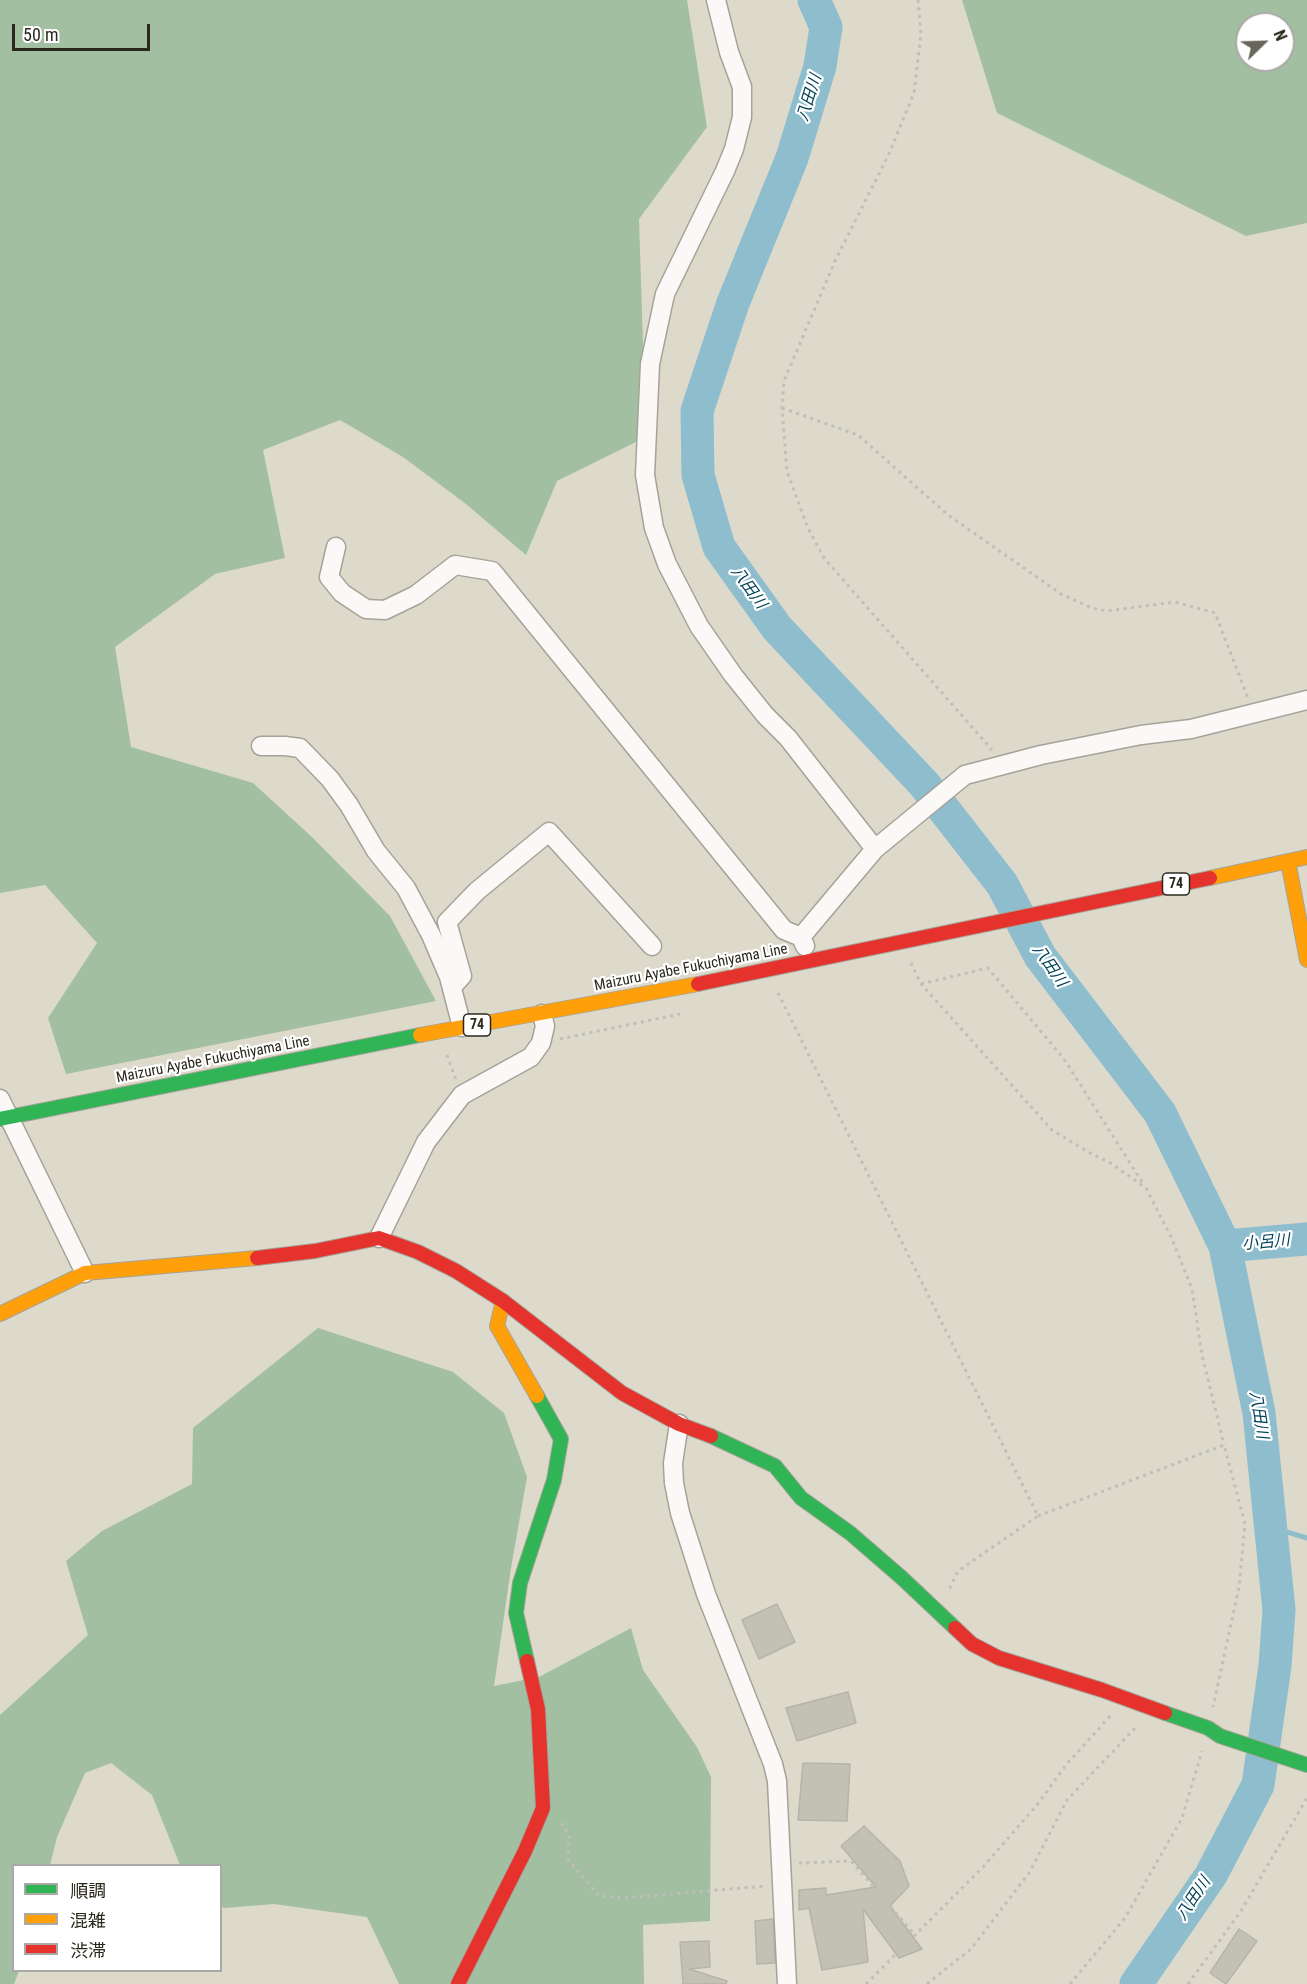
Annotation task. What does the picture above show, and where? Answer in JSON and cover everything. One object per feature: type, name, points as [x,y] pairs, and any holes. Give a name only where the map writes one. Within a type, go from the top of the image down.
[{"type":"street","points":[[716,0],[729,52],[742,87],[742,117],[725,171],[665,294],[650,364],[645,475],[654,528],[667,564],[699,626],[733,675],[765,715],[788,738],[875,849]]},
{"type":"street","points":[[336,547],[329,577],[342,593],[366,609],[385,610],[416,595],[455,565],[492,571],[784,930],[801,938],[810,962]]},
{"type":"street","points":[[801,938],[875,849],[965,775],[1005,764],[1141,735],[1191,729],[1307,700]]},
{"type":"street","points":[[261,746],[300,748],[330,779],[349,805],[376,851],[406,888],[431,935],[452,987],[462,1027]]},
{"type":"street","points":[[452,987],[462,976],[447,922],[477,891],[549,832],[652,946]]},
{"type":"street","name":"Maizuru Ayabe Fukuchiyama Line","points":[[4,1118],[462,1027],[542,1014],[810,962],[1307,857]]},
{"type":"street","points":[[1288,861],[1307,960]]},
{"type":"street","points":[[379,1238],[426,1142],[462,1095],[531,1057],[541,1043],[544,1026],[542,1014]]},
{"type":"street","points":[[0,1100],[4,1118],[85,1274]]},
{"type":"street","points":[[0,1314],[85,1274],[315,1251],[379,1238],[418,1252],[456,1271],[503,1300],[622,1393],[679,1424],[718,1439],[775,1466],[801,1498],[850,1533],[972,1644],[999,1658],[1126,1699],[1208,1728],[1220,1736],[1304,1764]]},
{"type":"street","points":[[458,1984],[525,1851],[543,1808],[538,1709],[516,1613],[520,1582],[554,1480],[561,1439],[497,1326],[503,1300]]},
{"type":"street","points":[[679,1424],[673,1463],[680,1513],[706,1594],[773,1764],[777,1781],[787,1984]]},
{"type":"path","points":[[918,0],[921,34],[914,93],[889,154],[835,261],[784,381],[782,408],[787,471],[807,526],[824,558],[1005,764]]},
{"type":"path","points":[[782,408],[858,435],[948,515],[1061,594],[1092,608],[1107,611],[1175,602],[1215,613],[1254,713]]},
{"type":"path","points":[[902,943],[921,984],[1052,1130],[1109,1162],[1146,1188]]},
{"type":"path","points":[[921,984],[988,968],[1064,1059],[1146,1188],[1172,1239],[1192,1288],[1202,1355],[1245,1524],[1239,1587],[1208,1728],[1182,1818],[1125,1918],[1070,1984]]},
{"type":"path","points":[[767,995],[779,993],[835,1111],[1038,1516]]},
{"type":"path","points":[[541,1043],[688,1012]]},
{"type":"path","points":[[444,1048],[462,1095]]},
{"type":"path","points":[[938,1612],[958,1570],[1038,1516],[1224,1445]]},
{"type":"path","points":[[866,1984],[984,1866],[1037,1805],[1066,1766],[1126,1699]]},
{"type":"path","points":[[927,1984],[970,1949],[1029,1873],[1067,1800],[1154,1709]]},
{"type":"path","points":[[1188,1984],[1240,1911],[1307,1798]]},
{"type":"path","points":[[538,1819],[564,1825],[569,1837],[568,1859],[599,1896],[624,1898],[783,1885]]},
{"type":"path","points":[[794,1863],[851,1861],[915,1935]]},
{"type":"green space","points":[[0,0],[687,0],[707,127],[639,219],[646,437],[557,481],[526,555],[466,504],[403,457],[340,420],[263,450],[285,558],[215,574],[115,647],[131,747],[253,783],[313,838],[390,916],[436,1001],[66,1074],[48,1018],[97,943],[45,885],[0,893]]},
{"type":"green space","points":[[962,0],[1307,0],[1307,223],[1246,236],[997,113]]},
{"type":"green space","points":[[318,1328],[453,1372],[504,1413],[527,1477],[494,1686],[539,1677],[631,1628],[643,1670],[697,1747],[711,1777],[710,1921],[643,1925],[644,1984],[399,1984],[367,1917],[274,1904],[222,1907],[222,1864],[180,1864],[152,1795],[111,1763],[85,1773],[57,1837],[50,1864],[12,1864],[12,1972],[19,1972],[14,1984],[0,1984],[0,1715],[88,1635],[66,1561],[102,1531],[192,1484],[193,1428]]},
{"type":"building","points":[[777,1604],[795,1642],[759,1659],[742,1620]]},
{"type":"building","points":[[848,1692],[856,1723],[797,1741],[786,1708]]},
{"type":"building","points":[[803,1763],[850,1764],[847,1821],[798,1820]]},
{"type":"building","points":[[864,1826],[900,1861],[909,1886],[890,1906],[922,1949],[899,1958],[863,1909],[868,1962],[822,1970],[809,1908],[799,1910],[799,1890],[826,1888],[826,1895],[876,1887],[841,1846]]},
{"type":"building","points":[[773,1919],[775,1963],[757,1964],[755,1921]]},
{"type":"building","points":[[1239,1929],[1257,1941],[1226,1984],[1210,1973]]},
{"type":"building","points":[[709,1941],[710,1967],[689,1969],[727,1981],[726,1984],[683,1984],[680,1942]]},
{"type":"waterway","name":"八田川","points":[[814,0],[826,27],[820,66],[792,158],[733,303],[697,411],[698,475],[719,547],[777,628],[924,784],[1002,884],[1040,956],[1160,1113],[1225,1246],[1259,1413],[1279,1610],[1275,1666],[1258,1785],[1211,1875],[1136,1984]]},
{"type":"waterway","name":"小呂川","points":[[1225,1246],[1307,1239]]},
{"type":"waterway","points":[[1271,1527],[1307,1538]]},
{"type":"traffic: fast","points":[[0,1119],[420,1035]]},
{"type":"traffic: fast","points":[[527,1661],[516,1613],[520,1583],[554,1480],[561,1439],[537,1396]]},
{"type":"traffic: fast","points":[[711,1436],[775,1466],[801,1498],[850,1533],[955,1628]]},
{"type":"traffic: fast","points":[[1165,1713],[1208,1728],[1220,1736],[1307,1765]]},
{"type":"traffic: slow","points":[[1210,878],[1307,857]]},
{"type":"traffic: slow","points":[[1288,861],[1307,960]]},
{"type":"traffic: slow","points":[[420,1035],[698,984]]},
{"type":"traffic: slow","points":[[0,1314],[85,1273],[257,1258]]},
{"type":"traffic: slow","points":[[503,1301],[497,1326],[537,1396]]},
{"type":"traffic: jam","points":[[698,984],[1210,878]]},
{"type":"traffic: jam","points":[[257,1258],[315,1251],[379,1238],[418,1252],[456,1271],[503,1301],[622,1393],[679,1424],[711,1436]]},
{"type":"traffic: jam","points":[[955,1628],[972,1644],[999,1658],[1102,1690],[1165,1713]]},
{"type":"traffic: jam","points":[[458,1984],[525,1851],[543,1808],[538,1709],[527,1661]]}]
